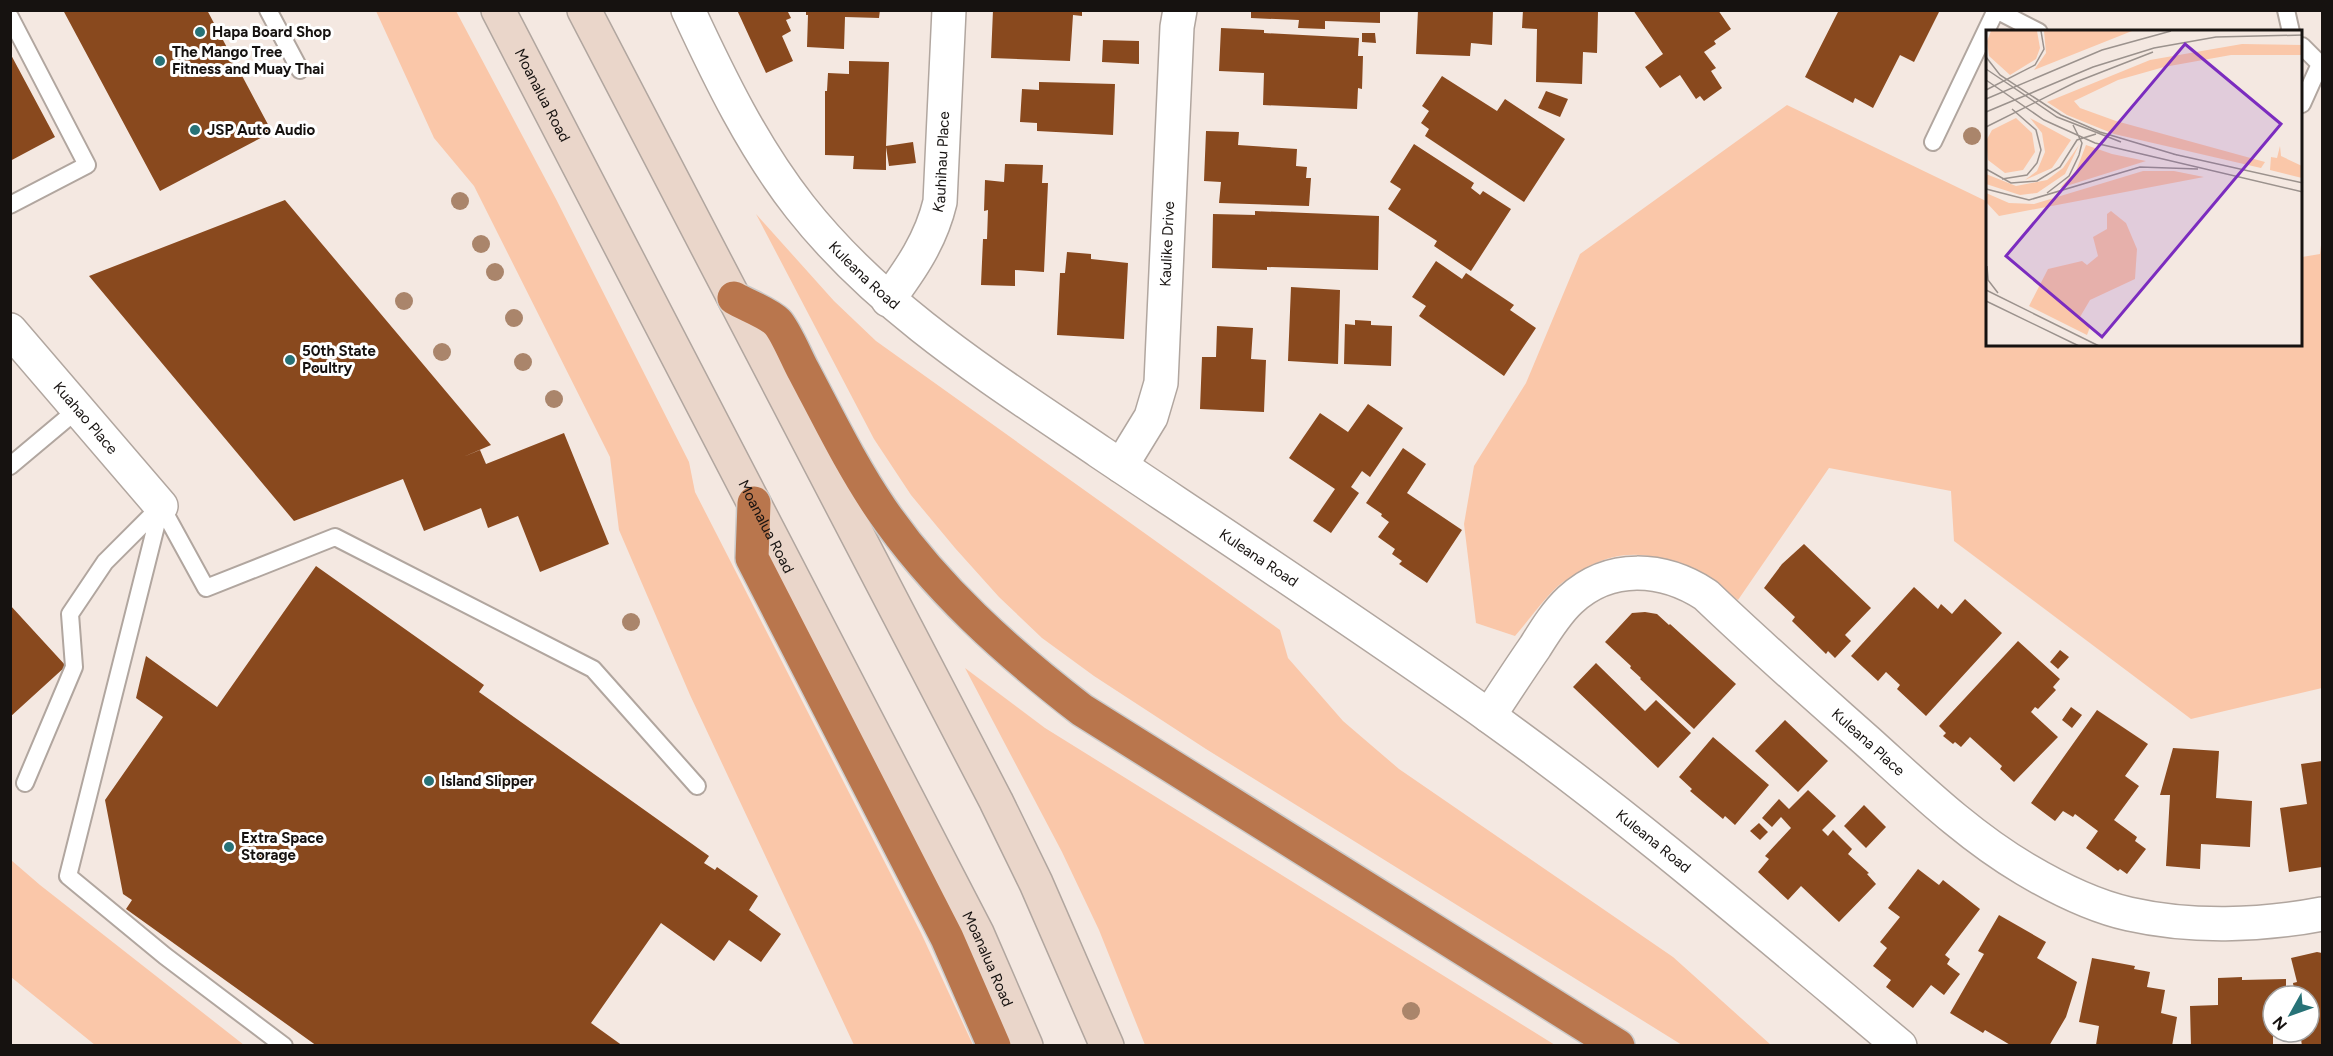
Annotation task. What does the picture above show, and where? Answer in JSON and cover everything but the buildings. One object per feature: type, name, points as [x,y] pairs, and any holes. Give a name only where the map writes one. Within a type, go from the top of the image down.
[{"type":"highway","points":[[734,298],[778,323],[847,453],[881,509],[916,555],[1000,644],[1037,676],[1082,710],[1618,1046]]},
{"type":"highway","points":[[754,503],[752,558],[948,938],[994,1046]]},
{"type":"main road","name":"Moanalua Road","points":[[498,10],[977,933],[1026,1046]]},
{"type":"main road","points":[[584,10],[1036,883],[1107,1046]]},
{"type":"street","name":"Kuleana Road","points":[[688,10],[732,102],[758,147],[815,224],[849,262],[888,300],[980,370],[1489,716],[1637,826],[1900,1046]]},
{"type":"street","name":"Kauhihau Place","points":[[888,300],[925,244],[935,225],[940,202],[949,10]]},
{"type":"street","name":"Kaulike Drive","points":[[1122,466],[1151,417],[1161,383],[1177,27],[1180,10]]},
{"type":"street","name":"Kuahao Place","points":[[10,330],[161,507]]},
{"type":"street","name":"Kuleana Place","points":[[1489,716],[1551,623],[1571,598],[1592,585],[1614,576],[1646,573],[1662,575],[1677,579],[1706,595],[1971,832],[2024,869],[2074,895],[2128,914],[2185,921],[2242,924],[2322,914]]},
{"type":"lane","points":[[268,10],[300,70]]},
{"type":"lane","points":[[1986,30],[1996,10],[2035,30]]},
{"type":"lane","points":[[2286,10],[2291,30]]},
{"type":"lane","points":[[10,17],[87,165],[10,205]]},
{"type":"lane","points":[[1933,142],[1986,31]]},
{"type":"lane","points":[[2303,48],[2321,63],[2303,100]]},
{"type":"lane","points":[[10,466],[78,409]]},
{"type":"lane","points":[[24,783],[74,667],[70,614],[105,562],[161,507]]},
{"type":"lane","points":[[161,507],[206,588],[335,537],[593,669],[697,786]]},
{"type":"lane","points":[[161,507],[68,876],[165,956],[284,1046]]},
{"type":"shaded area","points":[[376,11],[456,11],[556,199],[689,462],[695,492],[921,933],[973,1045],[854,1045],[690,695],[619,530],[610,457],[474,186],[434,138]]},
{"type":"shaded area","points":[[1787,105],[1986,201],[1986,346],[2303,346],[2303,257],[2320,254],[2322,236],[2322,688],[2191,719],[1954,541],[1951,491],[1829,468],[1738,600],[1680,565],[1660,558],[1640,555],[1619,556],[1598,562],[1561,583],[1515,636],[1476,623],[1464,524],[1474,466],[1526,383],[1580,254]]},
{"type":"shaded area","points":[[756,214],[834,301],[876,341],[1280,630],[1288,658],[1343,721],[1399,769],[1673,957],[1771,1045],[1682,1045],[1206,749],[1094,676],[1042,638],[999,597],[911,495],[874,439]]},
{"type":"shaded area","points":[[965,668],[1045,728],[1555,1045],[1145,1045],[1099,930],[1062,852]]},
{"type":"shaded area","points":[[11,860],[244,1045],[95,1045],[11,977]]},
{"type":"place","name":"Hapa Board Shop","points":[[200,32]]},
{"type":"place","name":"The Mango Tree Fitness and Muay Thai","points":[[160,61]]},
{"type":"place","name":"JSP Auto Audio","points":[[195,130]]},
{"type":"place","name":"50th State Poultry","points":[[290,360]]},
{"type":"place","name":"Island Slipper","points":[[429,781]]},
{"type":"place","name":"Extra Space Storage","points":[[229,847]]}]
